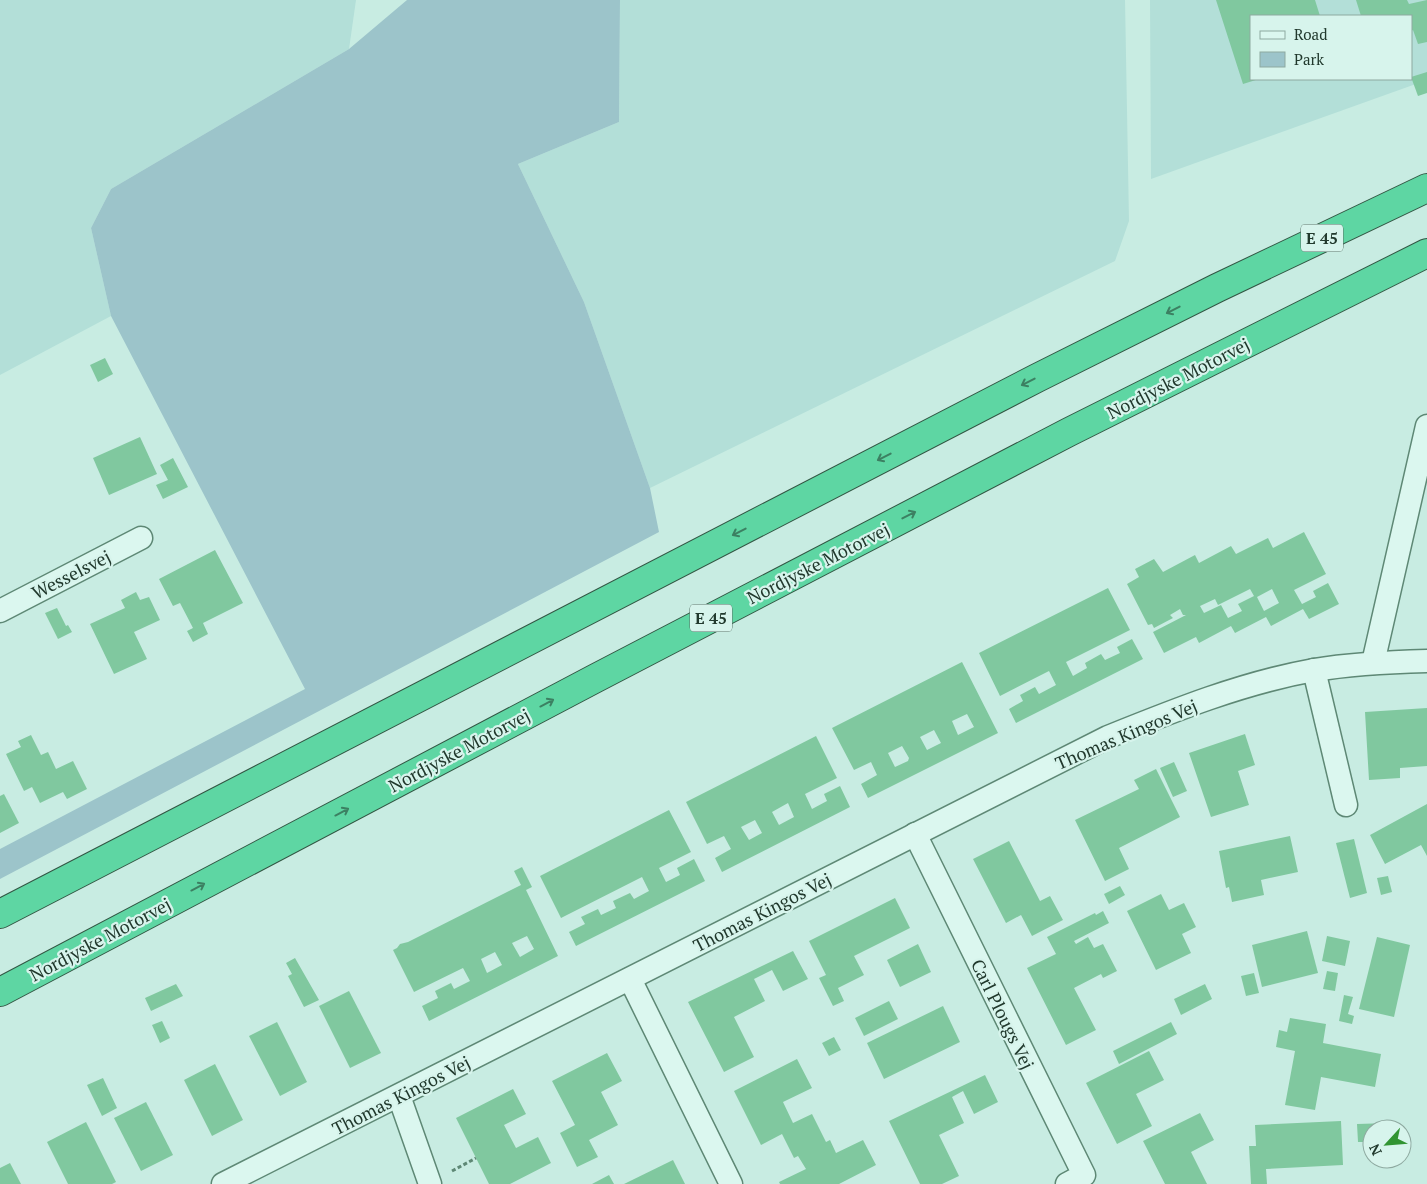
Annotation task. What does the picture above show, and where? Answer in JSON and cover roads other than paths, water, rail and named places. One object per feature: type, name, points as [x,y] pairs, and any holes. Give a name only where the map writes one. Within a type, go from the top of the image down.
[{"type":"highway","points":[[1217,288],[1427,173]]},
{"type":"highway","name":"E 45","points":[[0,914],[1036,378],[1217,288],[1427,188]]},
{"type":"highway","name":"Nordjyske Motorvej","points":[[0,992],[596,678],[1052,441],[1427,253]]},
{"type":"street","points":[[1373,662],[1427,426]]},
{"type":"street","name":"Wesselsvej","points":[[0,611],[141,538]]},
{"type":"street","name":"Thomas Kingos Vej","points":[[223,1184],[1108,737],[1195,703],[1251,685],[1314,670],[1373,662],[1427,661]]},
{"type":"street","points":[[1314,670],[1346,805]]},
{"type":"street","name":"Carl Plougs Vej","points":[[915,834],[1084,1176],[1067,1184]]},
{"type":"street","points":[[630,979],[731,1184]]},
{"type":"street","points":[[399,1096],[430,1184]]}]
